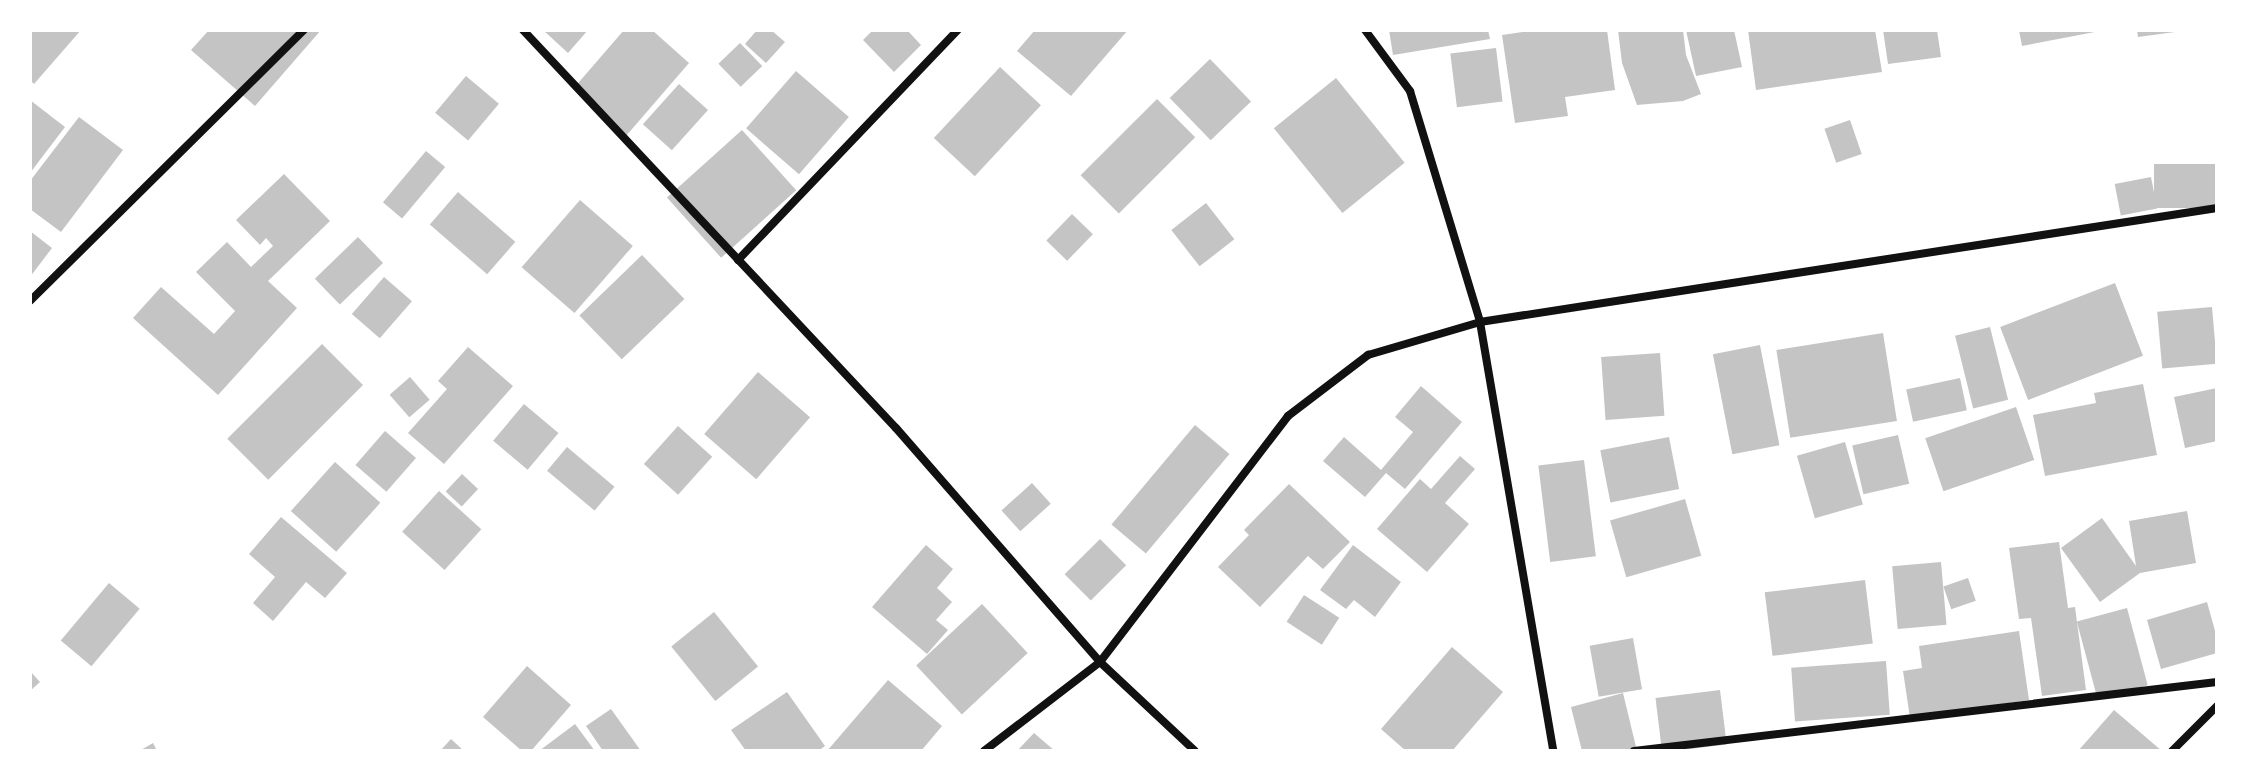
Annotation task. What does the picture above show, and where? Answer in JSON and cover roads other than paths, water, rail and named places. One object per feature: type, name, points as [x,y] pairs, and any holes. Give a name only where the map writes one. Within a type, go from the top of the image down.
[{"type":"street","points":[[30,301],[304,30]]},
{"type":"street","points":[[523,30],[896,428],[1100,662],[1195,751]]},
{"type":"street","points":[[738,260],[958,30]]},
{"type":"street","points":[[1365,30],[1410,91],[1480,322],[1553,751]]},
{"type":"street","points":[[984,751],[1100,662],[1288,416],[1368,355],[1480,322],[2217,208]]},
{"type":"street","points":[[1634,751],[2217,682]]},
{"type":"street","points":[[2172,751],[2217,706]]}]
